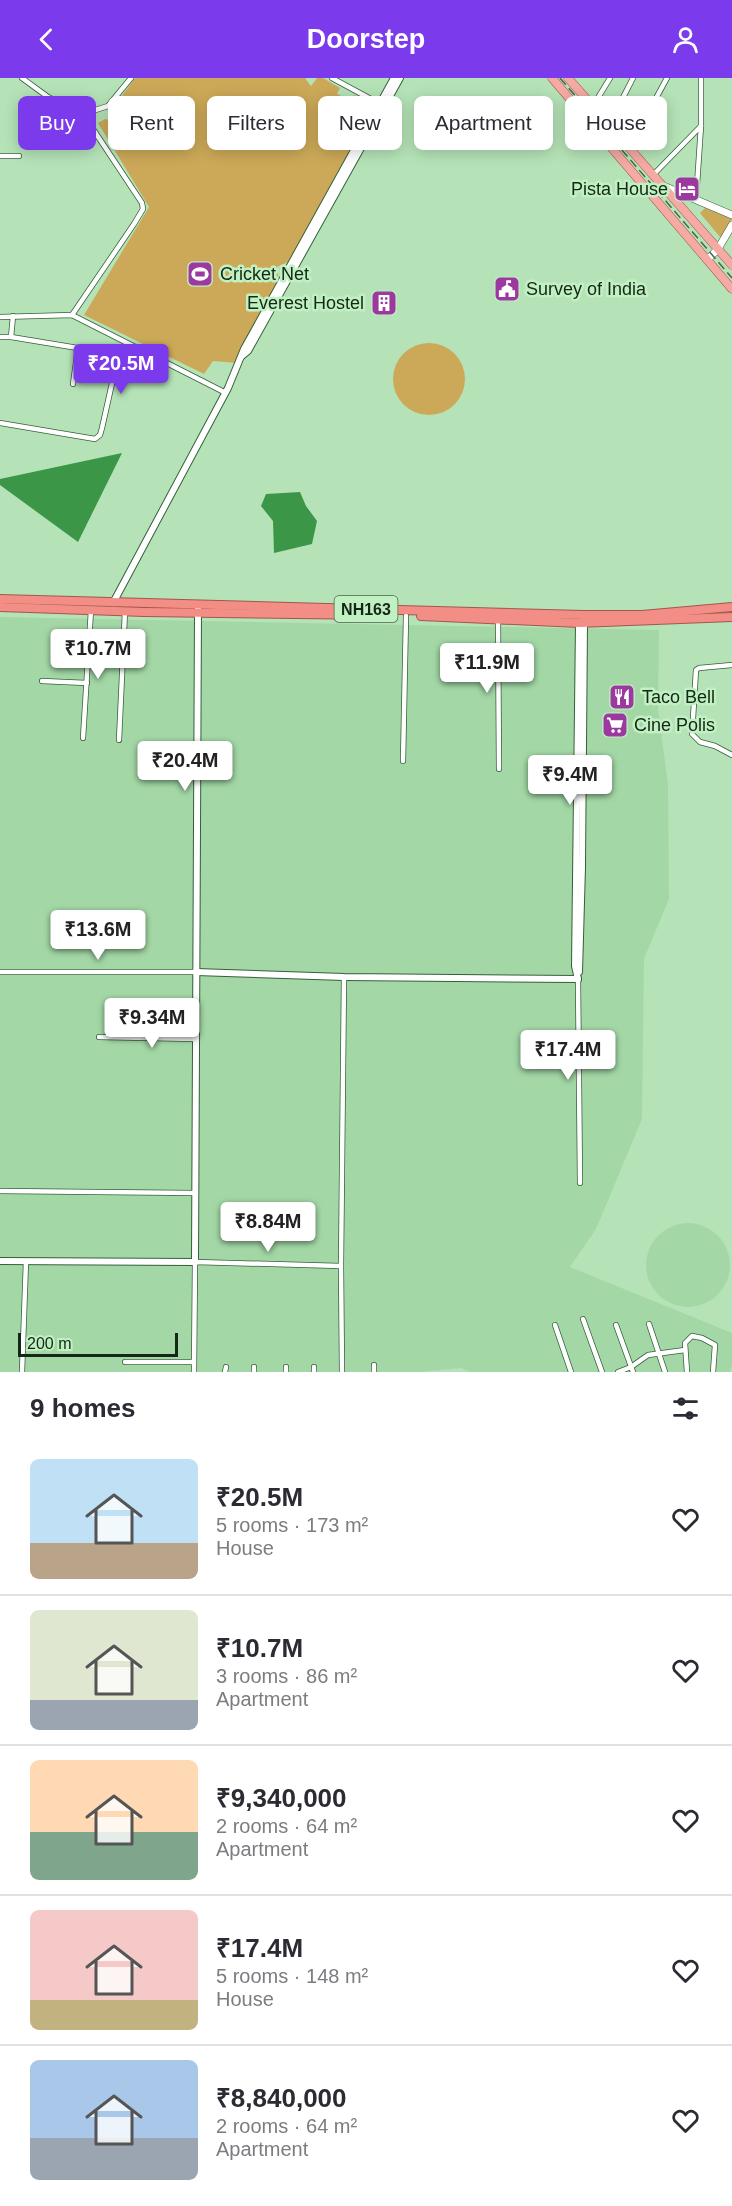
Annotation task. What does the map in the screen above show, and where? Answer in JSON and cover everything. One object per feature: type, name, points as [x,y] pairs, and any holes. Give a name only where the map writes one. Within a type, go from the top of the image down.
[{"type":"highway","name":"NH163","points":[[0,599],[112,607],[579,615],[642,615],[732,608]]},
{"type":"highway","name":"NH163","points":[[0,607],[91,610],[112,607],[125,611],[198,609],[582,623],[732,617]]},
{"type":"main road","points":[[552,78],[732,289]]},
{"type":"main road","points":[[568,78],[584,96]]},
{"type":"main road","points":[[631,150],[666,187],[732,265]]},
{"type":"main road","points":[[666,187],[732,215]]},
{"type":"main road","points":[[708,259],[718,249],[732,225]]},
{"type":"street","points":[[22,78],[47,96]]},
{"type":"street","points":[[96,110],[108,106],[131,78]]},
{"type":"street","points":[[332,78],[365,96]]},
{"type":"street","points":[[384,96],[394,78]]},
{"type":"street","points":[[242,357],[248,351],[400,78]]},
{"type":"street","points":[[599,96],[610,78]]},
{"type":"street","points":[[624,96],[633,78]]},
{"type":"street","points":[[657,96],[667,78]]},
{"type":"street","points":[[696,200],[701,126],[701,78]]},
{"type":"street","points":[[654,174],[701,126]]},
{"type":"street","points":[[72,315],[143,209],[142,203],[96,134]]},
{"type":"street","points":[[112,607],[226,393],[244,349],[354,150]]},
{"type":"street","points":[[0,156],[19,156]]},
{"type":"street","points":[[0,316],[72,315],[226,393]]},
{"type":"street","points":[[11,337],[13,316]]},
{"type":"street","points":[[0,337],[116,355],[117,361],[100,435],[95,439],[0,423]]},
{"type":"street","points":[[73,384],[78,348]]},
{"type":"street","points":[[194,1372],[198,609]]},
{"type":"street","points":[[84,738],[91,610]]},
{"type":"street","points":[[119,740],[125,611]]},
{"type":"street","points":[[403,762],[406,616]]},
{"type":"street","points":[[498,620],[499,769]]},
{"type":"street","points":[[580,1183],[578,979],[575,966],[582,623]]},
{"type":"street","points":[[732,665],[696,670],[692,734],[700,742],[716,746],[732,755]]},
{"type":"street","points":[[42,681],[87,683]]},
{"type":"street","points":[[0,972],[196,972],[344,977],[578,979]]},
{"type":"street","points":[[342,1372],[344,977]]},
{"type":"street","points":[[99,1037],[196,1039]]},
{"type":"street","points":[[0,1191],[195,1193]]},
{"type":"street","points":[[0,1260],[341,1266]]},
{"type":"street","points":[[22,1372],[26,1261]]},
{"type":"street","points":[[583,1319],[602,1372]]},
{"type":"street","points":[[649,1324],[665,1372]]},
{"type":"street","points":[[555,1325],[571,1372]]},
{"type":"street","points":[[616,1325],[632,1370]]},
{"type":"street","points":[[687,1372],[685,1343],[692,1336],[715,1345],[713,1372]]},
{"type":"street","points":[[618,1372],[632,1370],[648,1355],[685,1350]]},
{"type":"street","points":[[125,1362],[194,1362]]},
{"type":"street","points":[[374,1365],[374,1372]]},
{"type":"shaded area","points":[[135,78],[305,78],[311,86],[317,78],[323,78],[340,88],[337,94],[341,96],[318,96],[318,150],[352,150],[288,262],[277,267],[279,283],[237,363],[213,361],[204,374],[84,315],[149,207],[114,150],[195,150],[195,96],[122,96]]},
{"type":"shaded area","points":[[108,120],[108,139],[98,123]]},
{"type":"shaded area","points":[[705,208],[732,219],[722,236],[720,237],[700,213]]},
{"type":"shaded area","points":[[429,343],[449,349],[459,359],[465,379],[459,399],[449,409],[429,415],[409,409],[399,399],[393,379],[399,359],[409,349]]},
{"type":"shaded area","points":[[122,453],[78,542],[0,485],[0,479]]},
{"type":"shaded area","points":[[300,492],[306,506],[317,521],[312,544],[274,553],[273,521],[261,506],[266,494]]},
{"type":"shaded area","points":[[0,617],[659,630],[658,709],[668,784],[669,899],[644,959],[642,1119],[596,1229],[570,1267],[732,1333],[730,1372],[470,1372],[461,1368],[419,1372],[0,1372]]},
{"type":"shaded area","points":[[688,1223],[704,1226],[718,1235],[727,1249],[730,1265],[727,1281],[718,1295],[704,1304],[688,1307],[672,1304],[658,1295],[649,1281],[646,1265],[649,1249],[658,1235],[672,1226]]},
{"type":"railway","points":[[560,78],[732,278]]},
{"type":"place","name":"Pista House","points":[[687,189]]},
{"type":"place","name":"Cricket Net","points":[[200,274]]},
{"type":"place","name":"Survey of India","points":[[507,289]]},
{"type":"place","name":"Everest Hostel","points":[[384,303]]},
{"type":"place","name":"Taco Bell","points":[[622,697]]},
{"type":"place","name":"Cine Polis","points":[[615,725]]}]
